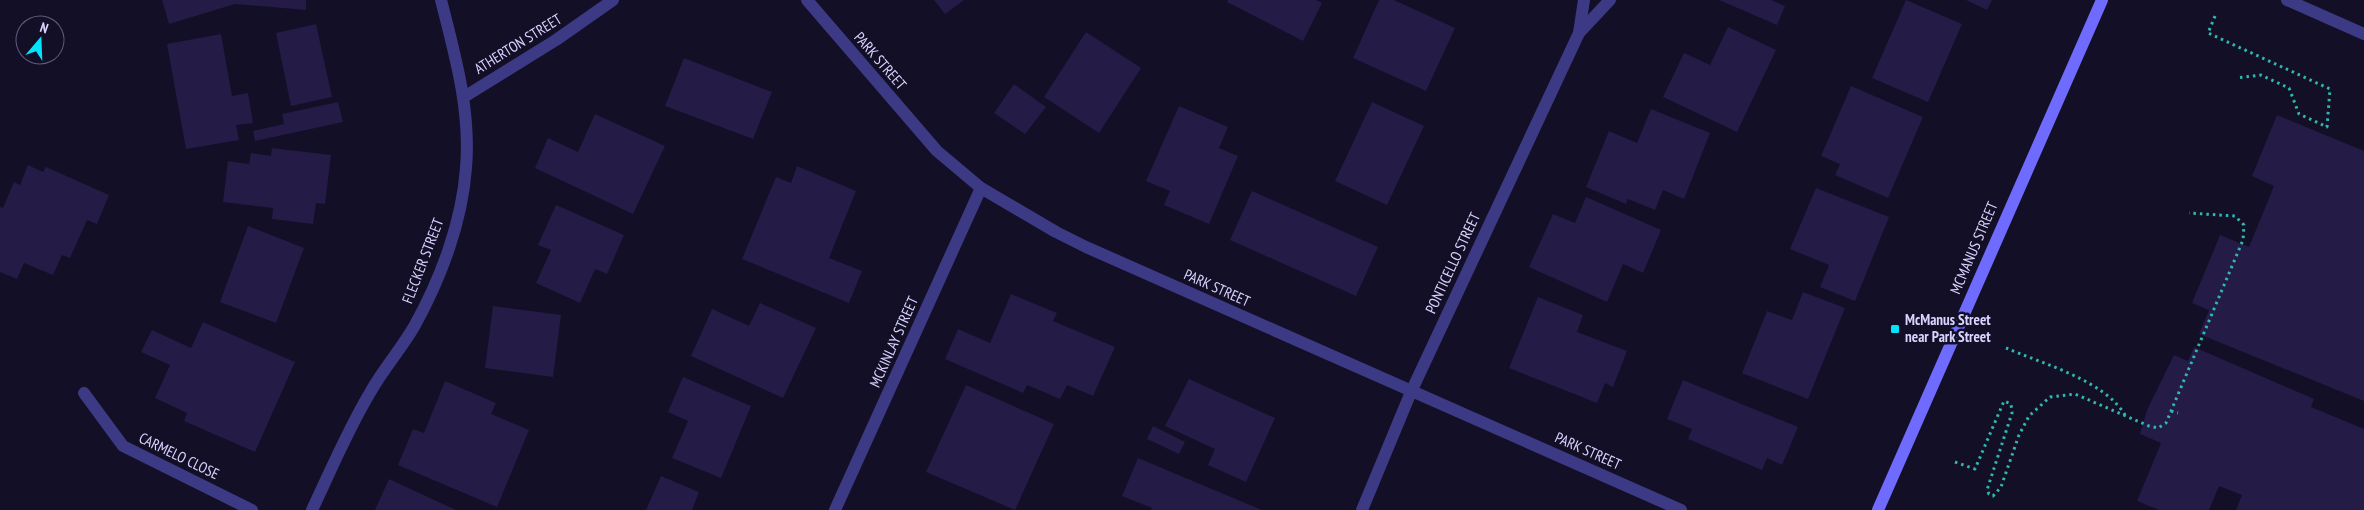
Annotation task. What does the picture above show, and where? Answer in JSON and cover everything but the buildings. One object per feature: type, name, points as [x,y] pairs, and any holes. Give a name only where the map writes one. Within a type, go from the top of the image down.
[{"type":"street","name":"FLECKER STREET","points":[[312,510],[371,391],[415,325],[435,284],[455,230],[466,168],[464,97],[441,0]]},
{"type":"street","name":"ATHERTON STREET","points":[[464,97],[556,40],[614,0]]},
{"type":"street","name":"PARK STREET","points":[[806,0],[937,151],[981,188],[1022,212],[1086,248],[1681,510]]},
{"type":"street","name":"PONTICELLO STREET","points":[[1362,510],[1412,392],[1579,33],[1584,0]]},
{"type":"street","name":"PONTICELLO STREET","points":[[1579,33],[1610,0]]},
{"type":"street","name":"MCMANUS STREET","points":[[1878,510],[2102,0]]},
{"type":"street","points":[[2288,0],[2364,34]]},
{"type":"street","name":"MCKINLAY STREET","points":[[835,510],[981,188]]},
{"type":"street","name":"CARMELO CLOSE","points":[[84,393],[123,446],[252,510]]},
{"type":"path","points":[[2215,16],[2208,33],[2330,89],[2326,127],[2299,114],[2289,88],[2261,75],[2236,78]]},
{"type":"path","points":[[1955,462],[1975,469],[2004,401],[2011,404],[2012,413],[1987,490],[1989,494],[1994,496],[2001,487],[2019,435],[2029,416],[2050,397],[2075,394],[2149,426],[2158,428],[2166,423],[2244,240],[2244,225],[2235,216],[2189,213]]},
{"type":"path","points":[[2006,348],[2099,388],[2119,405],[2126,416]]},
{"type":"path","points":[[2171,411],[2178,413]]},
{"type":"place","name":"McManus Street near Park Street","points":[[1895,329]]}]
